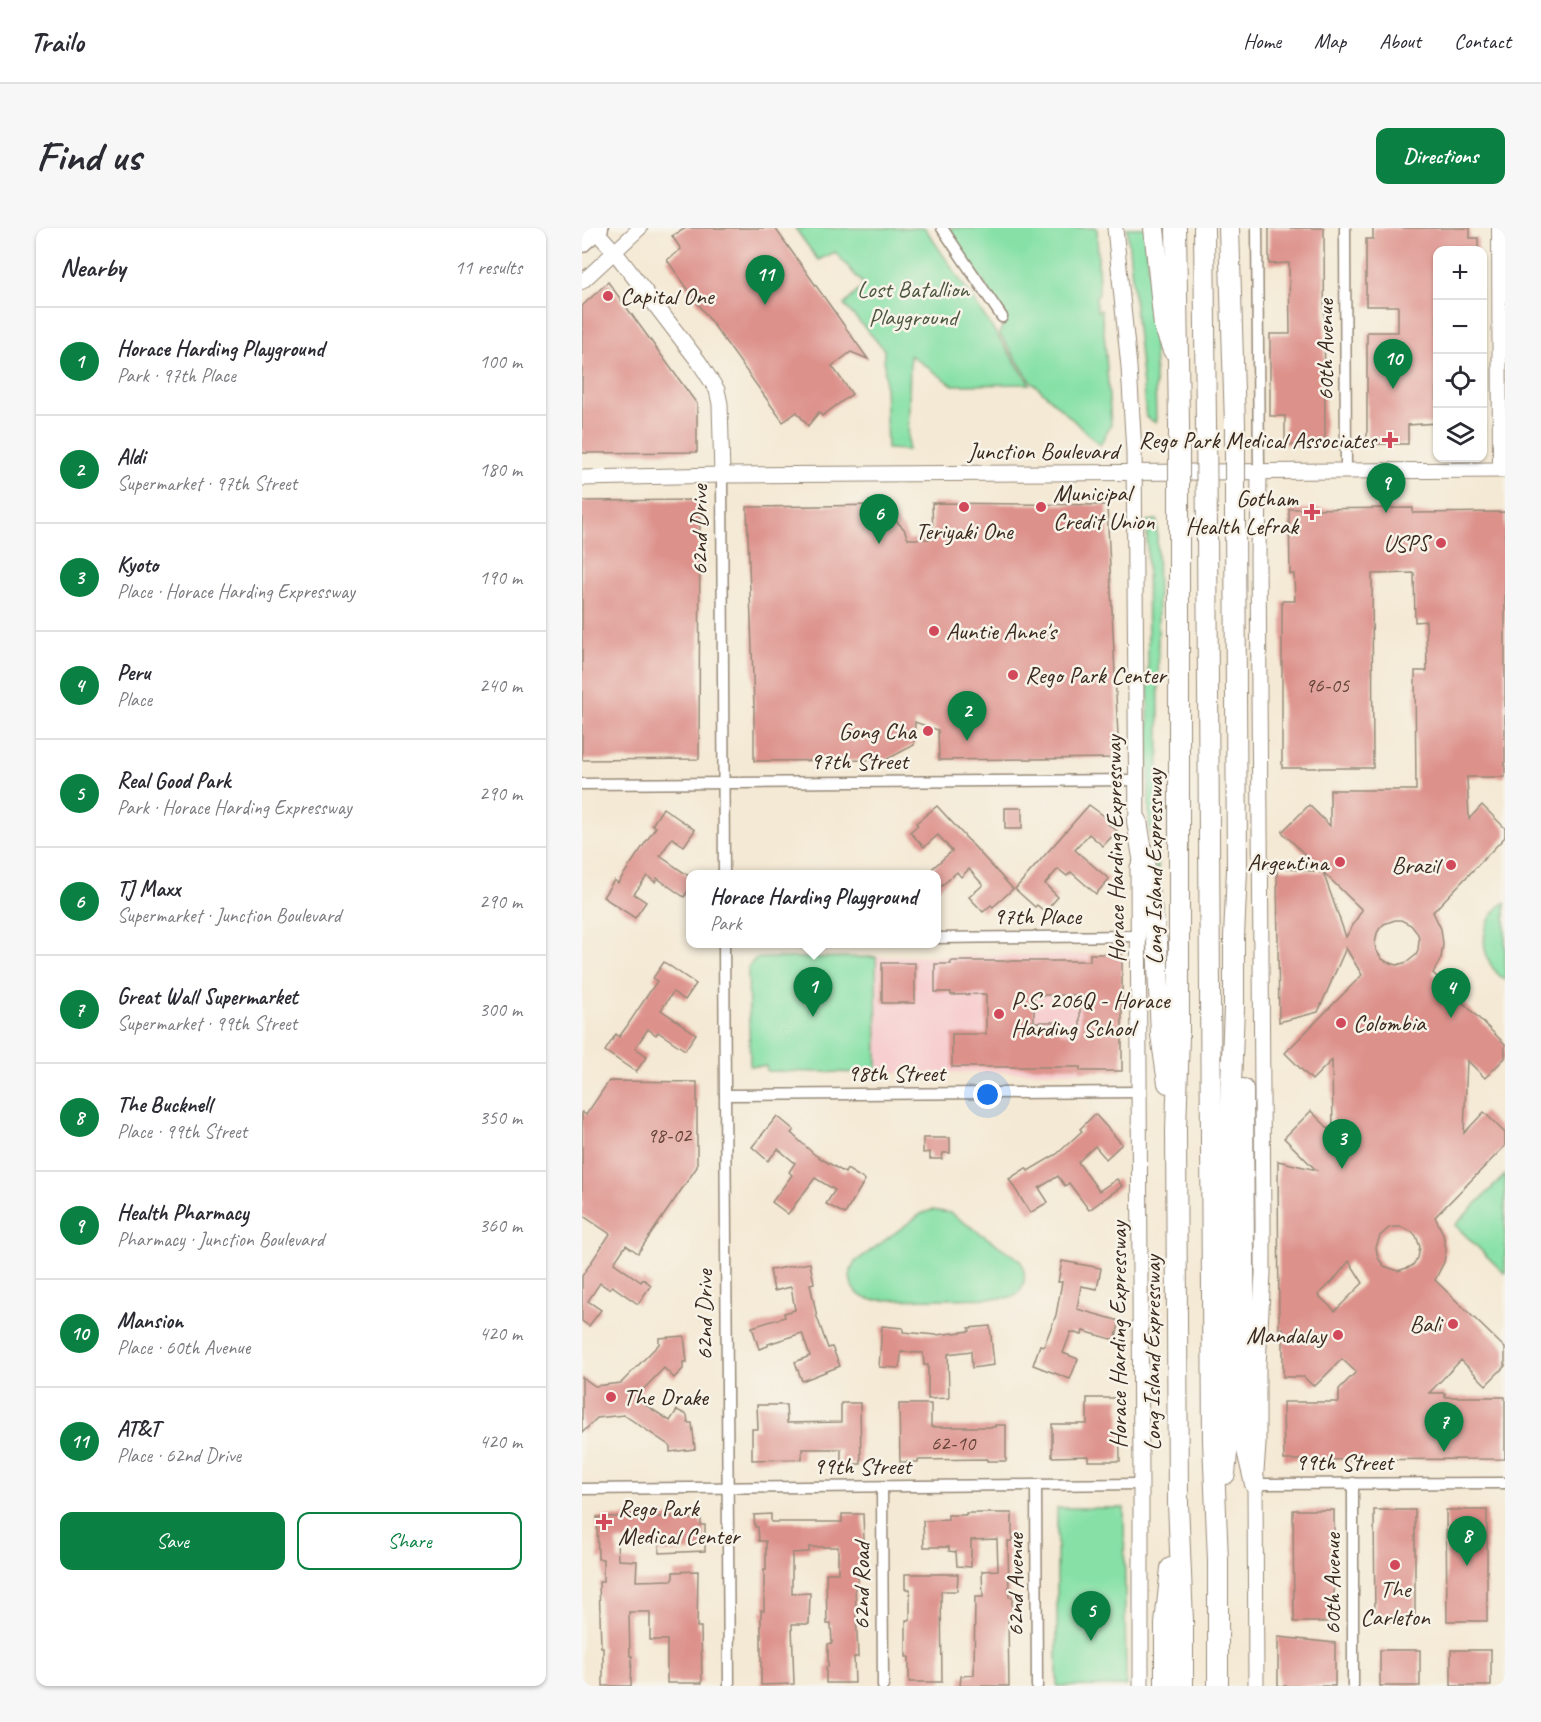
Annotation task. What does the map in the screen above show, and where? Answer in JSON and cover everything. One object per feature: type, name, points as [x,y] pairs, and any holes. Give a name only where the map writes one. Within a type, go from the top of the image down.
[{"type":"highway","points":[[1154,228],[1164,326],[1178,367]]},
{"type":"highway","name":"Long Island Expressway","points":[[1176,228],[1179,423],[1179,1035],[1176,1130],[1178,1503],[1183,1686]]},
{"type":"highway","points":[[1204,228],[1213,1429],[1218,1560],[1218,1686]]},
{"type":"highway","points":[[1229,228],[1234,374]]},
{"type":"highway","points":[[1218,1560],[1228,1443],[1227,1170],[1237,870],[1234,424],[1237,228]]},
{"type":"highway","points":[[1137,821],[1157,942],[1161,1035],[1176,1130]]},
{"type":"highway","points":[[1237,870],[1241,936],[1245,1442],[1255,1484]]},
{"type":"highway","points":[[1165,1686],[1165,1624],[1178,1503]]},
{"type":"main road","name":"Horace Harding Expressway","points":[[1115,228],[1129,367],[1134,472],[1140,1092],[1141,1686]]},
{"type":"main road","name":"62nd Drive","points":[[596,229],[615,250],[699,362],[717,390],[720,404],[722,475]]},
{"type":"main road","points":[[582,244],[596,229]]},
{"type":"main road","name":"Junction Boulevard","points":[[582,478],[1502,470]]},
{"type":"main road","points":[[1256,1686],[1255,1484],[1263,1273],[1259,472]]},
{"type":"street","points":[[582,282],[640,228]]},
{"type":"street","points":[[942,228],[1002,317]]},
{"type":"street","points":[[1257,228],[1259,472]]},
{"type":"street","name":"60th Avenue","points":[[1345,228],[1346,471]]},
{"type":"street","points":[[1499,228],[1502,470]]},
{"type":"street","name":"62nd Drive","points":[[722,475],[724,870]]},
{"type":"street","name":"97th Street","points":[[582,784],[1136,780]]},
{"type":"street","name":"97th Place","points":[[941,938],[1139,936]]},
{"type":"street","name":"62nd Drive","points":[[724,948],[729,1686]]},
{"type":"street","name":"98th Street","points":[[725,1095],[1140,1092]]},
{"type":"street","name":"60th Avenue","points":[[1353,1483],[1353,1686]]},
{"type":"street","name":"99th Street","points":[[1255,1484],[1505,1483]]},
{"type":"street","name":"99th Street","points":[[582,1489],[1141,1484]]},
{"type":"street","name":"62nd Avenue","points":[[1036,1485],[1036,1686]]},
{"type":"street","name":"62nd Road","points":[[882,1487],[883,1686]]},
{"type":"shaded area","name":"P.S. 206Q - Horace Harding School","points":[[1122,954],[1122,1071],[877,1073],[876,957]]},
{"type":"green space","name":"Lost Batallion Playground","points":[[795,228],[925,228],[1030,384],[953,385],[910,355],[908,450],[887,449],[884,349],[844,305],[864,285],[835,252],[818,260]]},
{"type":"green space","points":[[947,228],[1097,228],[1099,294],[1096,295],[1097,311],[1101,310],[1111,425],[1100,445],[1030,380],[1000,335],[1007,318]]},
{"type":"green space","points":[[1127,228],[1145,228],[1154,333],[1156,423],[1146,417]]},
{"type":"green space","points":[[1157,520],[1158,887],[1149,821],[1147,521]]},
{"type":"green space","points":[[1505,902],[1505,980],[1490,962],[1484,941],[1489,920]]},
{"type":"green space","points":[[876,957],[877,1073],[767,1071],[766,1066],[750,1066],[748,967],[756,958]]},
{"type":"green space","points":[[1505,1175],[1505,1272],[1504,1273],[1455,1225]]},
{"type":"green space","points":[[932,1210],[950,1213],[1020,1260],[1024,1272],[1024,1284],[1018,1293],[1006,1298],[873,1300],[860,1295],[852,1286],[850,1274],[855,1262],[921,1214]]},
{"type":"green space","points":[[1057,1508],[1124,1508],[1126,1686],[1057,1686]]},
{"type":"building","points":[[686,228],[775,228],[868,359],[851,352],[832,366],[852,394],[822,416],[819,412],[808,426],[797,412],[783,422],[667,260],[681,249],[672,236]]},
{"type":"building","points":[[1269,228],[1324,228],[1325,445],[1285,445],[1285,416],[1270,416],[1270,334],[1290,334],[1289,263],[1269,264]]},
{"type":"building","points":[[1373,228],[1470,228],[1470,238],[1478,238],[1478,246],[1433,246],[1433,423],[1408,425],[1408,444],[1367,444],[1367,332],[1398,332],[1398,306],[1366,306],[1366,239],[1373,239]]},
{"type":"building","points":[[608,282],[697,404],[697,452],[582,453],[582,306]]},
{"type":"building","points":[[700,500],[699,759],[582,760],[582,501]]},
{"type":"building","name":"Rego Park Center","points":[[932,503],[1107,505],[1119,758],[939,760],[938,730],[915,722],[914,745],[886,760],[754,761],[747,507],[881,505],[904,529],[908,539],[933,539]]},
{"type":"building","points":[[1413,508],[1413,513],[1505,512],[1505,777],[1467,777],[1469,819],[1482,805],[1505,828],[1505,837],[1433,912],[1441,929],[1443,944],[1441,958],[1433,973],[1505,1044],[1505,1058],[1485,1078],[1467,1060],[1464,1133],[1484,1112],[1505,1133],[1505,1146],[1435,1217],[1443,1234],[1446,1249],[1444,1262],[1435,1280],[1505,1348],[1505,1366],[1486,1385],[1461,1360],[1429,1393],[1445,1393],[1445,1397],[1505,1397],[1505,1459],[1284,1460],[1283,1402],[1339,1402],[1339,1389],[1356,1372],[1342,1359],[1316,1385],[1312,1385],[1304,1377],[1283,1377],[1283,1328],[1279,1332],[1278,1161],[1316,1170],[1284,1138],[1311,1111],[1333,1133],[1332,1060],[1312,1080],[1285,1053],[1362,975],[1346,948],[1318,1012],[1279,1022],[1277,868],[1323,872],[1282,832],[1309,805],[1330,826],[1330,790],[1416,790],[1415,671],[1427,671],[1426,621],[1415,622],[1414,573],[1372,574],[1373,768],[1282,768],[1282,601],[1295,601],[1294,574],[1290,574],[1289,509]],"holes":[[[1323,872],[1362,910],[1346,937]],[[1401,920],[1411,925],[1418,934],[1416,955],[1407,962],[1397,965],[1382,959],[1375,944],[1377,933],[1384,924]],[[1401,1227],[1416,1236],[1420,1247],[1418,1258],[1412,1266],[1398,1271],[1384,1266],[1378,1258],[1376,1247],[1380,1236],[1389,1228]],[[1349,1261],[1363,1283],[1335,1311],[1318,1295]]]},
{"type":"building","points":[[1089,805],[1111,821],[1108,824],[1117,831],[1103,846],[1089,834],[1075,850],[1109,879],[1096,894],[1071,872],[1067,876],[1058,869],[1045,884],[1058,897],[1045,912],[1037,905],[1035,907],[1015,889]]},
{"type":"building","points":[[937,806],[1013,889],[993,907],[991,905],[983,912],[969,897],[983,885],[969,869],[961,877],[957,872],[941,886],[941,870],[931,870],[952,851],[938,835],[924,847],[910,832],[918,825],[916,823]]},
{"type":"building","points":[[663,808],[695,830],[684,846],[672,838],[660,856],[686,874],[686,894],[684,897],[657,878],[655,882],[647,876],[634,894],[646,902],[635,918],[603,897],[614,880],[618,883],[656,827],[652,825]]},
{"type":"building","points":[[1005,808],[1022,808],[1022,829],[1005,829]]},
{"type":"building","points":[[1090,954],[1122,954],[1122,1071],[1080,1071],[1080,1067],[952,1067],[952,1034],[986,1034],[986,994],[951,995],[951,992],[935,992],[935,964],[951,964],[951,961],[1090,961]],"holes":[[[1034,995],[1080,995],[1080,1033],[1060,1033],[1060,1022],[1034,1022]]]},
{"type":"building","points":[[664,962],[696,984],[685,1000],[673,992],[661,1010],[696,1034],[685,1050],[658,1032],[656,1035],[648,1029],[635,1048],[647,1056],[636,1072],[605,1051],[616,1034],[619,1037],[657,981],[653,978]]},
{"type":"building","points":[[882,963],[915,963],[915,1003],[882,1003]]},
{"type":"building","points":[[609,1081],[697,1082],[697,1167],[638,1253],[626,1245],[614,1263],[641,1282],[643,1279],[651,1285],[638,1304],[612,1286],[609,1289],[600,1283],[588,1301],[601,1310],[589,1326],[582,1321],[582,1276],[610,1234],[582,1215],[582,1112],[586,1115]]},
{"type":"building","points":[[1095,1114],[1122,1144],[1106,1159],[1095,1146],[1078,1162],[1099,1191],[1117,1179],[1122,1186],[1089,1210],[1069,1183],[1065,1186],[1058,1176],[1039,1188],[1048,1202],[1030,1213],[1009,1179],[1026,1168],[1028,1171],[1057,1154],[1082,1131],[1080,1129]]},
{"type":"building","points":[[777,1116],[794,1130],[791,1133],[815,1155],[845,1173],[847,1169],[865,1180],[845,1214],[826,1204],[835,1190],[815,1178],[788,1214],[772,1202],[792,1175],[789,1172],[795,1163],[778,1149],[768,1161],[752,1147]]},
{"type":"building","points":[[923,1138],[950,1138],[950,1153],[943,1153],[942,1159],[930,1159],[930,1152],[923,1153]]},
{"type":"building","points":[[1062,1261],[1101,1268],[1097,1289],[1081,1286],[1077,1309],[1120,1321],[1115,1340],[1083,1331],[1082,1335],[1071,1332],[1063,1353],[1078,1359],[1070,1379],[1033,1365],[1040,1345],[1044,1346],[1056,1315],[1062,1282],[1058,1282]]},
{"type":"building","points":[[810,1263],[814,1283],[810,1284],[817,1317],[828,1348],[832,1347],[840,1366],[802,1381],[795,1362],[810,1356],[802,1333],[759,1349],[752,1327],[785,1317],[784,1313],[795,1310],[791,1287],[774,1291],[770,1270]]},
{"type":"building","points":[[882,1326],[903,1328],[903,1332],[936,1335],[990,1326],[994,1365],[972,1368],[971,1351],[948,1354],[949,1398],[928,1399],[928,1365],[924,1365],[923,1353],[901,1352],[900,1368],[879,1367]]},
{"type":"building","name":"The Drake","points":[[684,1336],[687,1362],[683,1362],[683,1369],[674,1378],[664,1368],[635,1398],[670,1421],[677,1410],[687,1415],[688,1423],[692,1423],[695,1449],[670,1452],[670,1446],[624,1415],[597,1418],[582,1433],[582,1377],[595,1386],[621,1383],[659,1344],[659,1338]]},
{"type":"building","points":[[1087,1398],[1119,1398],[1120,1461],[1088,1461],[1088,1456],[1052,1457],[1052,1424],[1087,1424]]},
{"type":"building","points":[[841,1403],[860,1403],[861,1464],[841,1464],[841,1449],[802,1449],[802,1459],[752,1460],[752,1429],[758,1429],[757,1405],[786,1405],[787,1423],[841,1422]]},
{"type":"building","points":[[899,1404],[931,1404],[931,1427],[1006,1425],[1006,1461],[987,1461],[987,1459],[900,1462]]},
{"type":"building","points":[[1293,1510],[1334,1510],[1334,1622],[1294,1622]]},
{"type":"building","name":"The Carleton","points":[[1374,1510],[1415,1510],[1415,1621],[1375,1621]]},
{"type":"building","points":[[1446,1510],[1487,1510],[1487,1621],[1447,1621]]},
{"type":"building","points":[[966,1513],[1012,1513],[1012,1541],[1008,1541],[1009,1597],[1012,1597],[1012,1618],[1008,1618],[1009,1686],[960,1686],[961,1676],[974,1675],[975,1597],[983,1597],[982,1571],[998,1570],[997,1539],[971,1540],[971,1567],[957,1566],[956,1552],[949,1551],[949,1547],[924,1547],[923,1521],[948,1520],[948,1515],[966,1515]]},
{"type":"building","points":[[771,1514],[771,1522],[842,1522],[842,1514],[863,1514],[865,1567],[858,1567],[858,1585],[855,1585],[858,1657],[854,1657],[855,1683],[826,1683],[828,1644],[832,1643],[831,1624],[827,1624],[826,1573],[838,1573],[838,1547],[809,1547],[809,1552],[792,1553],[792,1594],[810,1593],[809,1624],[792,1624],[794,1684],[761,1685],[761,1610],[764,1611],[766,1541],[759,1541],[754,1515]]},
{"type":"building","points":[[624,1515],[701,1519],[701,1525],[705,1525],[705,1551],[659,1553],[659,1542],[617,1541],[618,1560],[637,1561],[636,1581],[673,1580],[673,1572],[698,1571],[697,1627],[701,1627],[702,1683],[667,1683],[667,1640],[650,1640],[650,1612],[629,1612],[630,1656],[632,1656],[631,1686],[603,1686],[599,1582],[603,1582],[603,1559],[598,1559],[597,1517],[624,1517]]},
{"type":"building","points":[[905,1574],[958,1574],[957,1591],[941,1591],[942,1682],[909,1682],[906,1620],[910,1620],[910,1589],[905,1589]]},
{"type":"building","points":[[1278,1637],[1335,1643],[1335,1686],[1278,1686]]},
{"type":"building","points":[[1380,1650],[1420,1650],[1420,1686],[1380,1686]]},
{"type":"building","points":[[1451,1650],[1491,1650],[1491,1686],[1451,1686]]},
{"type":"place","name":"Capital One","points":[[608,296]]},
{"type":"place","name":"AT&T","points":[[765,305]]},
{"type":"place","name":"Mansion","points":[[1393,389]]},
{"type":"place","name":"Rego Park Medical Associates","points":[[1390,440]]},
{"type":"place","name":"Teriyaki One","points":[[964,507]]},
{"type":"place","name":"Municipal Credit Union","points":[[1041,507]]},
{"type":"place","name":"Gotham Health Lefrak","points":[[1312,512]]},
{"type":"place","name":"Health Pharmacy","points":[[1386,513]]},
{"type":"place","name":"USPS","points":[[1441,543]]},
{"type":"place","name":"TJ Maxx","points":[[879,544]]},
{"type":"place","name":"Auntie Anne's","points":[[934,631]]},
{"type":"place","name":"Rego Park Center","points":[[1013,675]]},
{"type":"place","name":"Gong Cha","points":[[928,731]]},
{"type":"place","name":"Aldi","points":[[967,741]]},
{"type":"place","name":"Argentina","points":[[1340,862]]},
{"type":"place","name":"Brazil","points":[[1451,865]]},
{"type":"place","name":"P.S. 206Q - Horace Harding School","points":[[999,1014]]},
{"type":"place","name":"Horace Harding Playground","points":[[813,1017]]},
{"type":"place","name":"Peru","points":[[1451,1018]]},
{"type":"place","name":"Colombia","points":[[1341,1023]]},
{"type":"place","name":"Kyoto","points":[[1342,1169]]},
{"type":"place","name":"Bali","points":[[1453,1324]]},
{"type":"place","name":"Mandalay","points":[[1338,1335]]},
{"type":"place","name":"The Drake","points":[[611,1397]]},
{"type":"place","name":"Great Wall Supermarket","points":[[1444,1452]]},
{"type":"place","name":"Rego Park Medical Center","points":[[604,1522]]},
{"type":"place","name":"The Carleton","points":[[1395,1565]]},
{"type":"place","name":"The Bucknell","points":[[1467,1566]]},
{"type":"place","name":"Real Good Park","points":[[1091,1641]]}]
